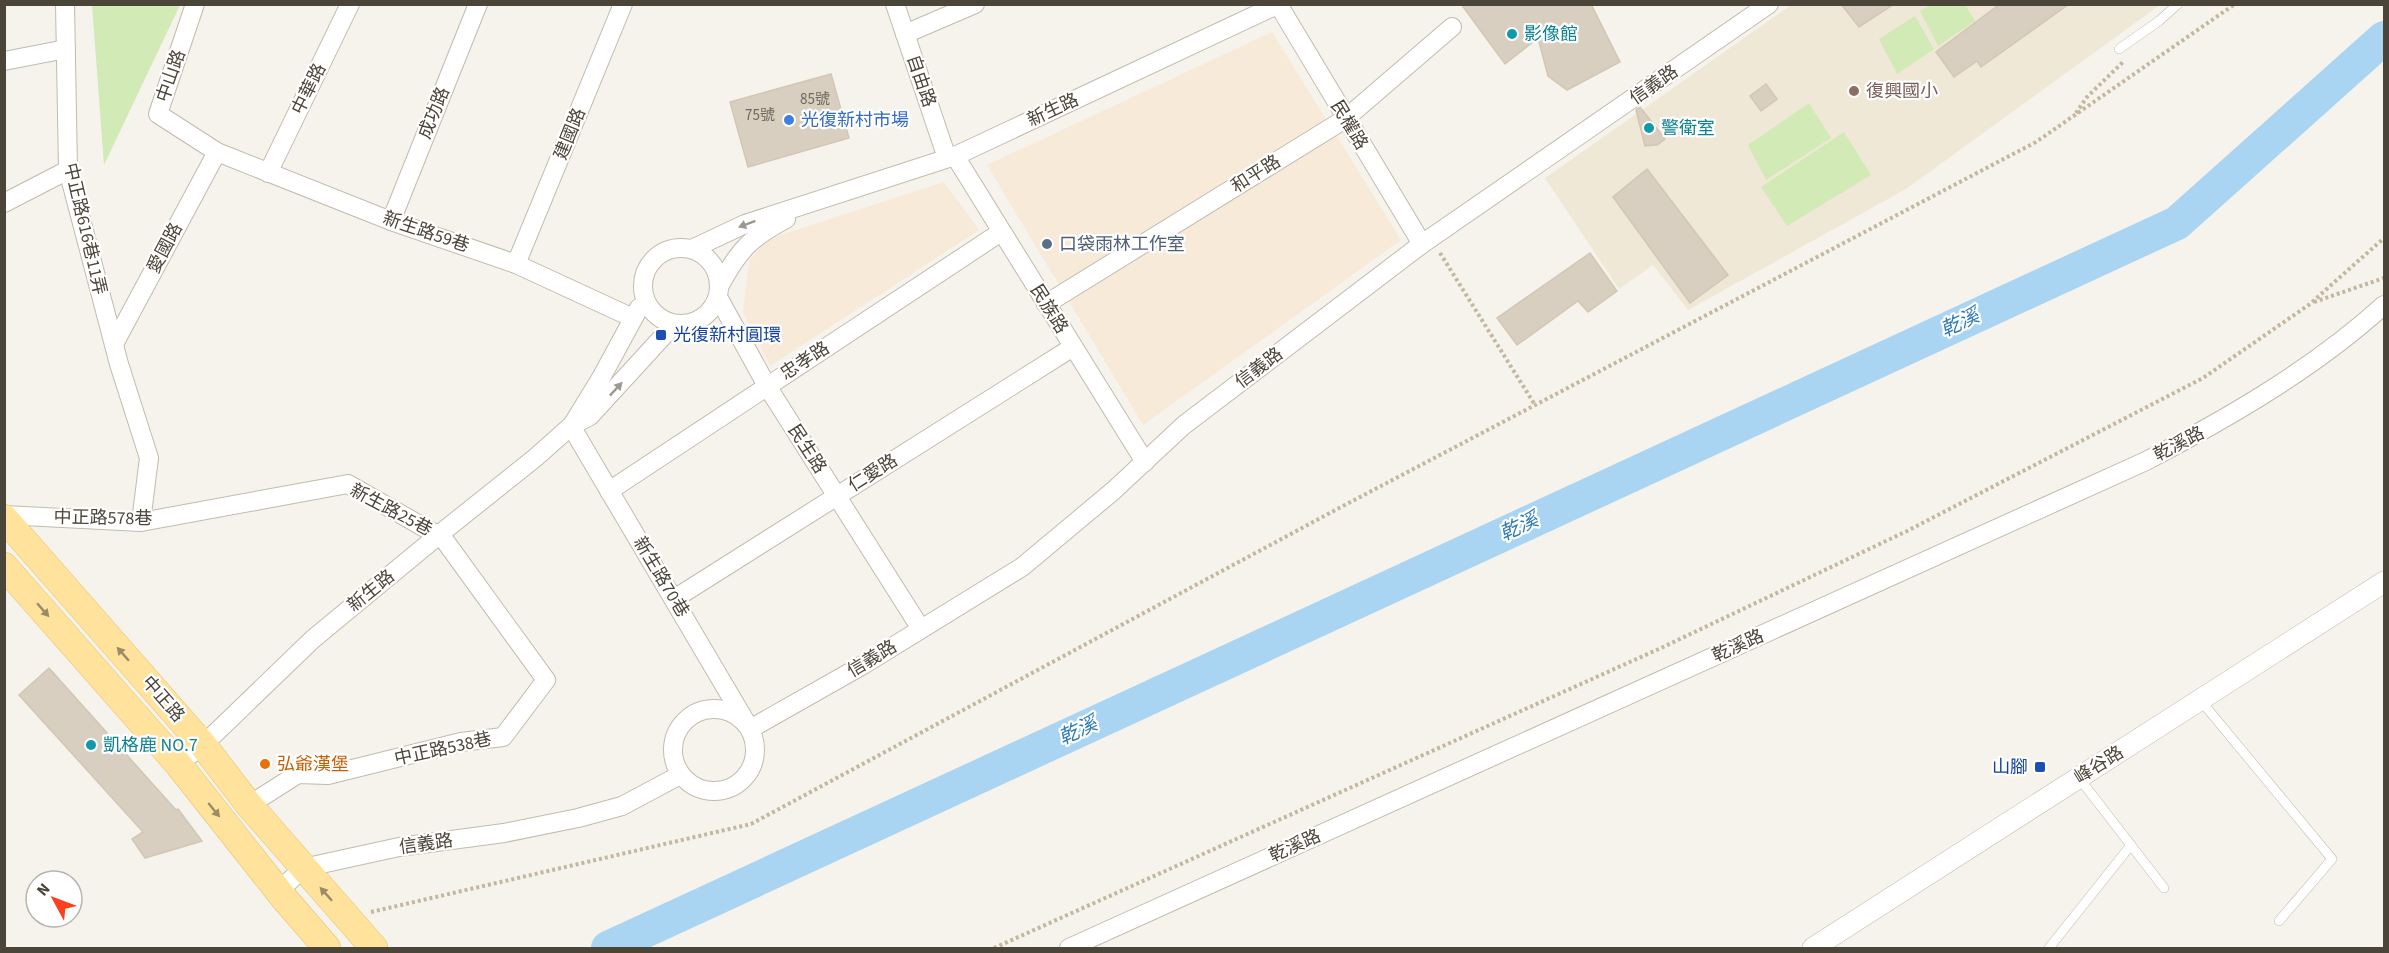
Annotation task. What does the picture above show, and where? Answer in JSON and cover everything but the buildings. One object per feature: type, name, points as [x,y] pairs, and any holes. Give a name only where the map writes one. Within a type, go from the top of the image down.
[{"type":"main road","name":"中正路","points":[[4,517],[203,745],[249,805],[370,943]]},
{"type":"main road","name":"中正路","points":[[4,566],[178,764],[327,948]]},
{"type":"street","name":"中正路616巷11弄","points":[[65,4],[68,170],[114,344],[149,458],[141,522]]},
{"type":"street","name":"中山路","points":[[195,4],[158,114],[217,152]]},
{"type":"street","name":"中華路","points":[[268,172],[350,4]]},
{"type":"street","name":"成功路","points":[[391,221],[478,4]]},
{"type":"street","name":"建國路","points":[[516,264],[623,4]]},
{"type":"street","name":"自由路","points":[[896,4],[904,34],[951,157]]},
{"type":"street","points":[[904,34],[975,4]]},
{"type":"street","name":"信義路","points":[[750,729],[1022,567],[1113,491],[1193,419],[1426,242],[1769,4]]},
{"type":"street","name":"民權路","points":[[1278,5],[1345,119],[1426,242]]},
{"type":"street","name":"新生路","points":[[571,426],[645,300],[644,276],[649,264],[658,255],[668,250],[692,249],[745,224],[951,157],[1278,5]]},
{"type":"street","name":"和平路","points":[[1046,304],[1345,119],[1452,27]]},
{"type":"street","points":[[4,61],[66,49]]},
{"type":"street","name":"新生路59巷","points":[[217,152],[391,221],[516,264],[633,318]]},
{"type":"street","name":"愛國路","points":[[114,344],[217,152]]},
{"type":"street","name":"民族路","points":[[951,157],[1145,462]]},
{"type":"street","points":[[4,202],[68,170]]},
{"type":"street","name":"新生路","points":[[178,764],[203,745],[313,639],[571,426],[590,416],[667,332],[677,324],[687,324],[706,315],[713,307],[733,261],[751,241],[767,229],[822,200]]},
{"type":"street","name":"忠孝路","points":[[609,490],[1000,232]]},
{"type":"street","points":[[692,249],[704,255],[712,263],[719,291]]},
{"type":"street","name":"民生路","points":[[719,291],[767,386],[921,629]]},
{"type":"street","points":[[645,300],[650,311],[658,317],[677,324]]},
{"type":"street","name":"乾溪路","points":[[1069,948],[2146,461],[2212,427],[2307,365],[2385,305]]},
{"type":"street","name":"仁愛路","points":[[674,599],[1073,346]]},
{"type":"street","name":"新生路70巷","points":[[571,426],[750,729]]},
{"type":"street","name":"新生路25巷","points":[[272,498],[348,484],[440,535]]},
{"type":"street","name":"中正路578巷","points":[[4,517],[141,522],[272,498]]},
{"type":"street","name":"中正路538巷","points":[[249,805],[298,774],[328,775],[461,742],[503,737],[546,680],[440,535]]},
{"type":"street","name":"峰谷路","points":[[1813,948],[2385,582]]},
{"type":"street","points":[[705,710],[724,710],[741,719],[750,729],[754,742],[754,756],[750,770],[736,784],[716,791],[703,790],[690,784],[680,775],[674,762],[672,749],[675,735],[682,723],[692,715],[705,710]]},
{"type":"street","name":"信義路","points":[[303,868],[399,848],[504,833],[578,818],[622,806],[680,775]]},
{"type":"street","points":[[279,891],[303,868]]},
{"type":"lane","points":[[2119,49],[2159,21],[2178,4]]},
{"type":"lane","points":[[2201,701],[2332,859],[2278,921]]},
{"type":"lane","points":[[2079,778],[2164,888]]},
{"type":"lane","points":[[2049,948],[2131,845]]},
{"type":"path","points":[[347,918],[751,824],[1535,405],[2036,142],[2235,4]]},
{"type":"path","points":[[2073,116],[2087,97],[2127,58]]},
{"type":"path","points":[[994,948],[1660,648],[1907,531],[2203,378],[2310,304],[2385,238]]},
{"type":"path","points":[[1426,242],[1535,405]]},
{"type":"path","points":[[2310,304],[2385,278]]},
{"type":"shaded area","name":"復興國小","points":[[1791,5],[2160,5],[1906,189],[1688,310],[1653,265],[1619,289],[1545,178]]},
{"type":"shaded area","points":[[1272,32],[1401,240],[1143,425],[987,165]]},
{"type":"shaded area","points":[[944,182],[979,230],[770,366],[743,312],[749,261],[768,239]]},
{"type":"green space","points":[[92,5],[180,5],[104,165]]},
{"type":"green space","points":[[1930,5],[1965,5],[1975,21],[1938,46],[1920,11]]},
{"type":"green space","points":[[1915,16],[1934,49],[1897,74],[1879,39]]},
{"type":"green space","points":[[1809,103],[1831,138],[1766,180],[1748,145]]},
{"type":"green space","points":[[1844,132],[1871,175],[1787,226],[1761,187]]},
{"type":"waterway","name":"乾溪","points":[[608,948],[2177,223],[2384,38]]},
{"type":"place","name":"影像館","points":[[1512,34]]},
{"type":"place","name":"復興國小","points":[[1854,91]]},
{"type":"place","name":"光復新村市場","points":[[789,120]]},
{"type":"place","name":"警衛室","points":[[1649,128]]},
{"type":"place","name":"口袋雨林工作室","points":[[1047,244]]},
{"type":"place","name":"光復新村圓環","points":[[661,335]]},
{"type":"place","name":"凱格鹿 NO.7","points":[[91,745]]},
{"type":"place","name":"弘爺漢堡","points":[[265,764]]},
{"type":"place","name":"山腳","points":[[2040,767]]}]
